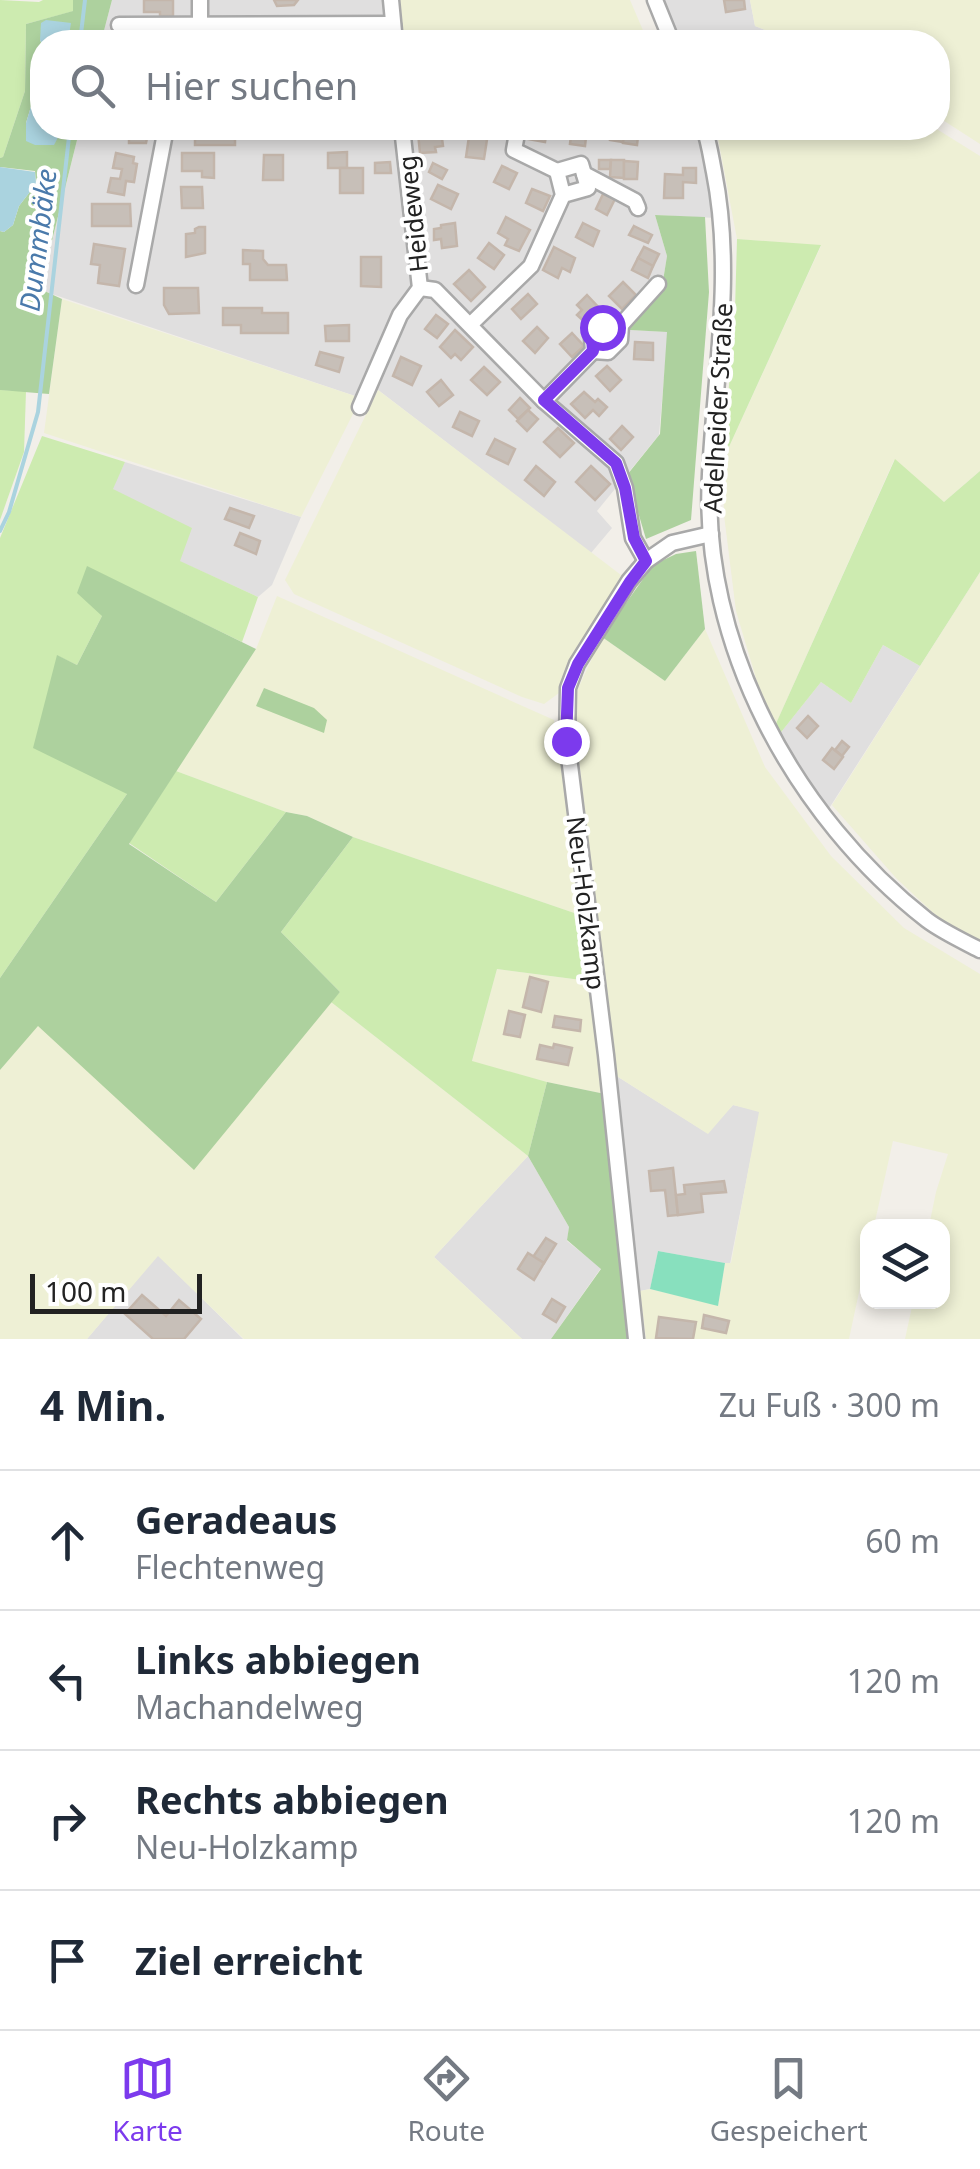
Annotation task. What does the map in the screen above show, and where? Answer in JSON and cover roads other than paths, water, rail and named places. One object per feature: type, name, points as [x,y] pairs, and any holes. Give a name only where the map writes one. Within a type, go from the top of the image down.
[{"type":"street","points":[[189,30],[200,0]]},
{"type":"street","points":[[391,0],[394,30]]},
{"type":"street","points":[[655,0],[667,30]]},
{"type":"street","points":[[119,25],[393,24]]},
{"type":"street","points":[[136,285],[164,140]]},
{"type":"street","name":"Heideweg","points":[[360,406],[400,316],[420,288],[403,140]]},
{"type":"street","points":[[516,140],[514,150],[557,171],[582,164],[588,188],[563,195]]},
{"type":"street","name":"Adelheider Straße","points":[[707,140],[721,208],[724,302],[709,478],[712,534],[720,596],[736,655],[763,718],[806,793],[863,863],[930,922],[980,950]]},
{"type":"street","points":[[471,324],[531,266],[563,195],[557,171]]},
{"type":"street","points":[[584,174],[635,201],[638,208]]},
{"type":"street","points":[[544,400],[593,351],[608,352],[620,340],[621,325],[658,284]]},
{"type":"street","points":[[420,288],[435,290],[544,400],[616,463],[634,538],[646,561]]},
{"type":"street","name":"Neu-Holzkamp","points":[[636,1339],[604,1037],[566,741],[568,688],[578,664],[646,561],[672,543],[712,534]]},
{"type":"water","points":[[41,23],[71,23],[70,30],[41,30]]},
{"type":"water","points":[[30,110],[30,140],[57,140],[54,145],[26,141]]},
{"type":"water","points":[[0,167],[35,172],[36,184],[19,206],[13,225],[4,232],[0,231]]},
{"type":"waterway","name":"Dummbäke","points":[[81,30],[85,0]]},
{"type":"waterway","name":"Dummbäke","points":[[0,531],[38,412],[69,140]]}]
